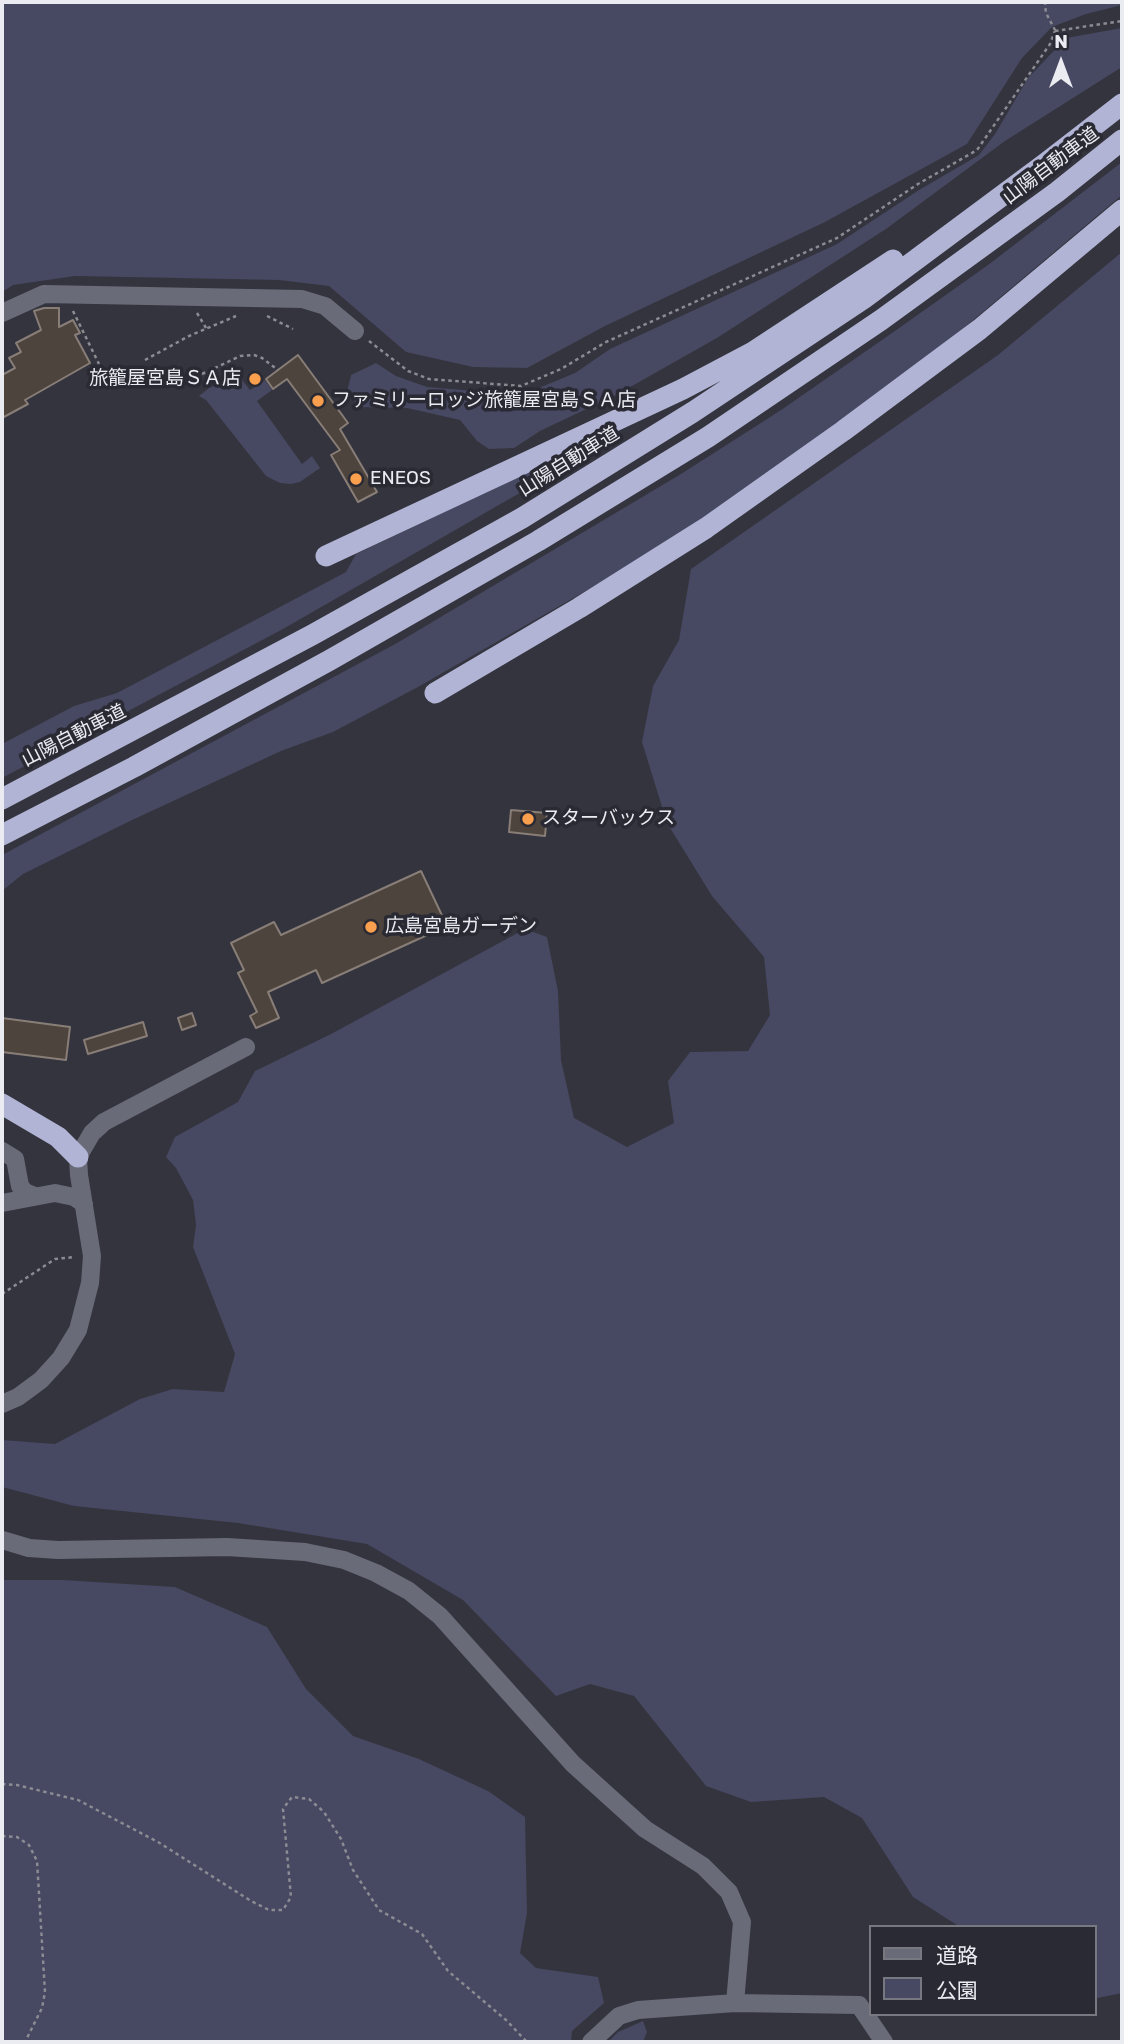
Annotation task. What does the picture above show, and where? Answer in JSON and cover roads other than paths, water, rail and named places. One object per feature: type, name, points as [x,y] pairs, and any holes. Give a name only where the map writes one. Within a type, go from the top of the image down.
[{"type":"highway","name":"山陽自動車道","points":[[2,800],[312,635],[533,511],[693,412],[863,299],[1122,104]]},
{"type":"highway","name":"山陽自動車道","points":[[2,835],[134,767],[330,660],[538,541],[708,437],[881,320],[1057,192],[1122,140]]},
{"type":"highway","points":[[326,556],[683,389],[729,364],[821,308],[982,200],[1046,163]]},
{"type":"highway","points":[[435,693],[579,608],[706,528],[980,329],[1122,210]]},
{"type":"highway","points":[[2,1104],[58,1137],[78,1157]]},
{"type":"highway","points":[[2,1113],[78,1157]]},
{"type":"street","points":[[2,313],[44,294],[302,299],[325,306],[355,331]]},
{"type":"street","points":[[2,1404],[18,1397],[41,1380],[61,1358],[78,1330],[90,1283],[92,1256],[78,1157],[92,1133],[104,1122],[246,1046]]},
{"type":"street","points":[[2,1151],[15,1159],[20,1186],[25,1192],[35,1196]]},
{"type":"street","points":[[2,1203],[65,1193],[84,1204]]},
{"type":"street","points":[[2,1540],[29,1548],[58,1550],[228,1547],[305,1552],[344,1560],[409,1591],[440,1616],[573,1765],[645,1829],[703,1866],[729,1892],[743,1922],[735,2003]]},
{"type":"street","points":[[591,2042],[619,2016],[638,2010],[735,2003],[859,2005],[884,2042]]},
{"type":"place","name":"旅籠屋宮島ＳＡ店","points":[[255,379]]},
{"type":"place","name":"ファミリーロッジ旅籠屋宮島ＳＡ店","points":[[318,401]]},
{"type":"place","name":"ENEOS","points":[[356,479]]},
{"type":"place","name":"スターバックス","points":[[528,819]]},
{"type":"place","name":"広島宮島ガーデン","points":[[371,927]]}]
